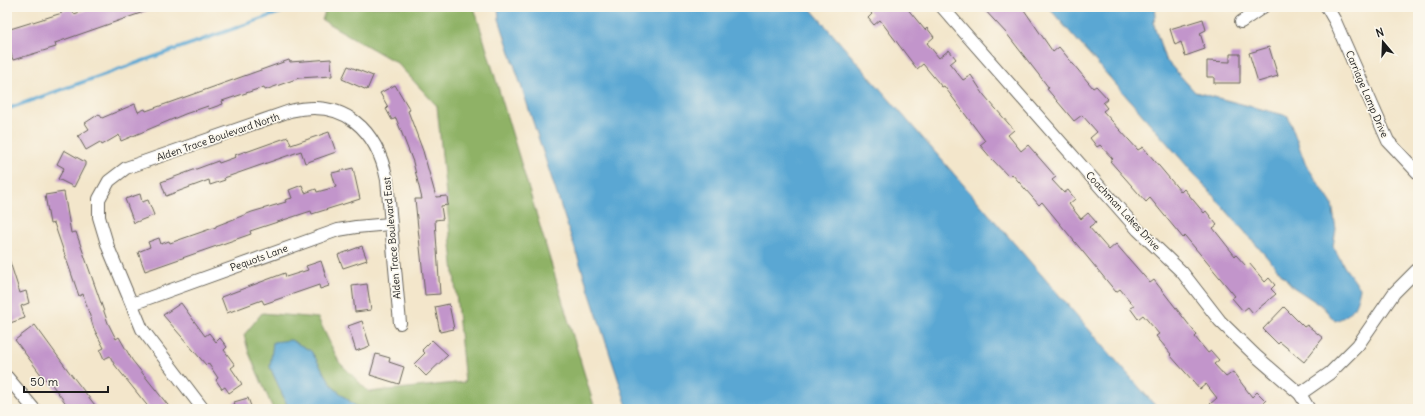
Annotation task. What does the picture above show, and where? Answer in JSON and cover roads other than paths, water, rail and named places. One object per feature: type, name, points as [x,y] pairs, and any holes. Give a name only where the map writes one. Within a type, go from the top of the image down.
[{"type":"street","name":"Coachman Lakes Drive","points":[[942,7],[1138,230],[1182,272],[1220,321],[1256,356],[1300,394],[1309,409]]},
{"type":"street","points":[[1241,22],[1263,7]]},
{"type":"street","name":"Carriage Lamp Drive","points":[[1327,7],[1336,21],[1388,141],[1418,173]]},
{"type":"street","name":"Alden Trace Boulevard North","points":[[132,304],[108,247],[99,217],[100,199],[109,181],[126,168],[290,111],[318,108],[344,114],[350,118]]},
{"type":"street","name":"Alden Trace Boulevard East","points":[[350,118],[367,132],[374,141],[384,162],[387,180],[400,323]]},
{"type":"street","name":"Pequots Lane","points":[[132,304],[338,230],[390,224]]},
{"type":"street","points":[[1300,394],[1330,373],[1358,345],[1394,293],[1418,269]]},
{"type":"street","points":[[132,304],[142,329],[204,409]]},
{"type":"street","points":[[7,377],[34,409]]},
{"type":"water","points":[[498,7],[809,7],[1158,409],[628,409],[499,19]]},
{"type":"water","points":[[1048,7],[1156,7],[1154,25],[1165,59],[1195,92],[1288,116],[1305,163],[1332,204],[1336,229],[1333,246],[1345,268],[1360,288],[1355,305],[1350,312],[1335,321],[1322,306],[1293,287]]},
{"type":"water","points":[[291,340],[311,351],[334,388],[359,409],[289,409],[270,367],[273,342]]},
{"type":"waterway","points":[[7,109],[295,7]]}]
